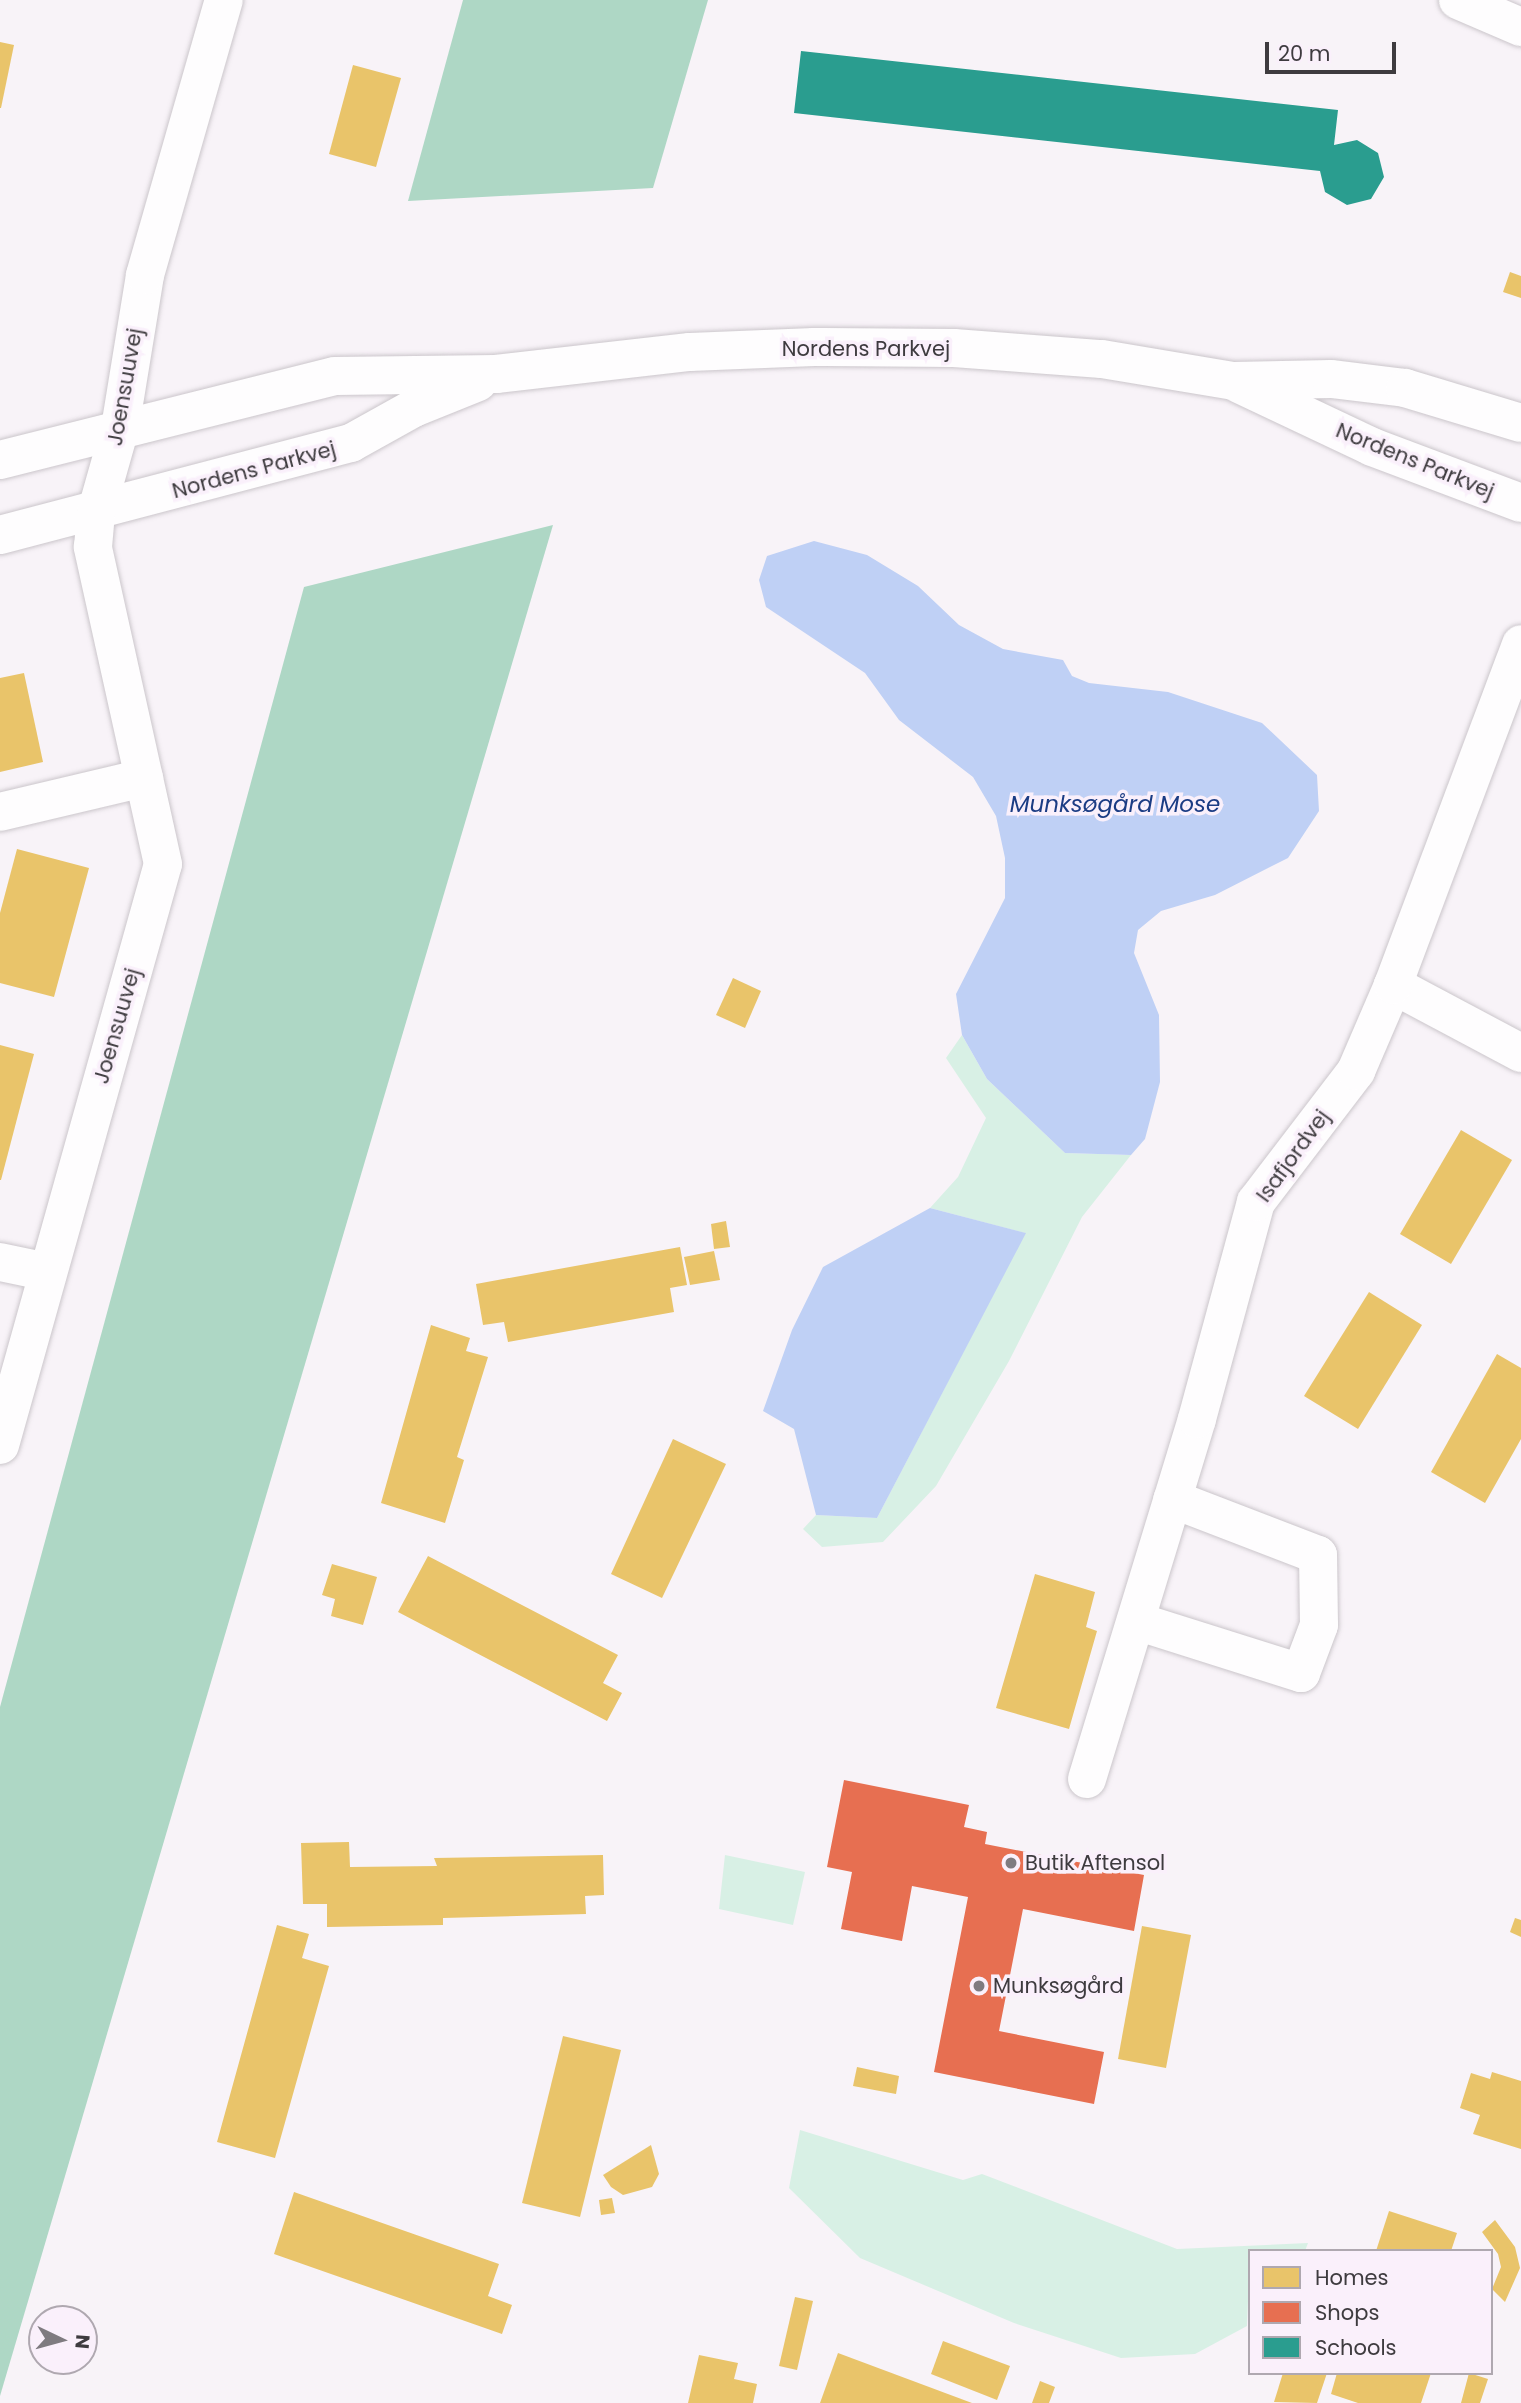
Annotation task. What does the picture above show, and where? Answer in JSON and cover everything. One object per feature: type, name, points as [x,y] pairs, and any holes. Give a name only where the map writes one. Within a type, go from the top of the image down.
[{"type":"street","name":"Joensuuvej","points":[[0,1445],[163,864],[93,547],[96,513],[120,428],[145,275],[224,0]]},
{"type":"street","points":[[1458,0],[1521,27]]},
{"type":"street","name":"Nordens Parkvej","points":[[0,460],[335,376],[496,374],[690,352],[941,348],[1102,359],[1234,381],[1331,379],[1405,388],[1521,423]]},
{"type":"street","name":"Nordens Parkvej","points":[[0,535],[96,513],[351,443],[414,408],[496,374]]},
{"type":"street","name":"Nordens Parkvej","points":[[1234,381],[1372,447],[1521,503]]},
{"type":"street","name":"Isafjordvej","points":[[1172,1499],[1197,1419],[1256,1202],[1356,1071],[1393,985],[1521,644]]},
{"type":"street","points":[[0,812],[144,778]]},
{"type":"street","points":[[1393,985],[1521,1053]]},
{"type":"street","points":[[0,1262],[48,1272]]},
{"type":"street","points":[[1087,1779],[1172,1499],[1318,1555],[1319,1625],[1301,1673],[1136,1621]]},
{"type":"green space","points":[[463,0],[708,0],[653,188],[408,201]]},
{"type":"green space","points":[[553,525],[0,2396],[0,1707],[304,587]]},
{"type":"green space","points":[[962,1035],[987,1079],[1065,1153],[1131,1155],[1082,1217],[1009,1361],[936,1486],[883,1542],[822,1547],[803,1529],[816,1515],[877,1518],[1025,1233],[930,1208],[958,1177],[986,1118],[946,1058]]},
{"type":"green space","points":[[725,1855],[805,1872],[793,1925],[719,1909]]},
{"type":"green space","points":[[800,2130],[963,2180],[982,2174],[1177,2249],[1308,2243],[1306,2249],[1248,2249],[1247,2326],[1195,2354],[1121,2358],[1014,2323],[860,2258],[789,2188]]},
{"type":"water","name":"Munksøgård Mose","points":[[814,541],[867,555],[918,586],[959,625],[1003,649],[1063,660],[1072,676],[1089,683],[1168,692],[1262,723],[1317,775],[1319,811],[1288,858],[1215,895],[1161,911],[1138,930],[1134,953],[1159,1015],[1160,1082],[1145,1139],[1131,1155],[1065,1153],[987,1079],[962,1035],[956,994],[1005,898],[1005,858],[996,816],[973,777],[899,720],[865,673],[766,607],[759,580],[767,556]]},
{"type":"water","points":[[930,1208],[1026,1233],[877,1518],[816,1515],[794,1429],[763,1411],[792,1330],[823,1267]]},
{"type":"building: Homes","points":[[0,42],[14,45],[1,108],[0,108]]},
{"type":"building: Homes","points":[[353,65],[401,78],[376,167],[329,154]]},
{"type":"building: Homes","points":[[1510,272],[1521,276],[1521,298],[1503,292]]},
{"type":"building: Homes","points":[[24,673],[43,762],[0,772],[0,678]]},
{"type":"building: Homes","points":[[17,849],[89,868],[54,997],[0,983],[0,913]]},
{"type":"building: Homes","points":[[733,978],[761,991],[745,1028],[716,1015]]},
{"type":"building: Homes","points":[[0,1045],[34,1054],[1,1180],[0,1180]]},
{"type":"building: Homes","points":[[1461,1130],[1512,1160],[1451,1264],[1400,1234]]},
{"type":"building: Homes","points":[[726,1221],[730,1247],[714,1249],[711,1224]]},
{"type":"building: Homes","points":[[680,1247],[687,1285],[670,1288],[674,1312],[508,1342],[504,1322],[483,1325],[476,1284]]},
{"type":"building: Homes","points":[[714,1251],[720,1280],[690,1285],[684,1257]]},
{"type":"building: Homes","points":[[1369,1292],[1422,1325],[1358,1429],[1304,1396]]},
{"type":"building: Homes","points":[[431,1325],[470,1338],[466,1351],[488,1357],[457,1457],[464,1460],[445,1523],[381,1503]]},
{"type":"building: Homes","points":[[1497,1354],[1521,1368],[1521,1439],[1485,1503],[1431,1472]]},
{"type":"building: Homes","points":[[673,1439],[726,1464],[662,1598],[611,1574]]},
{"type":"building: Homes","points":[[428,1556],[618,1655],[603,1683],[622,1693],[607,1721],[398,1612]]},
{"type":"building: Homes","points":[[332,1564],[377,1577],[363,1625],[331,1616],[335,1599],[322,1595]]},
{"type":"building: Homes","points":[[1035,1574],[1095,1592],[1086,1627],[1097,1631],[1069,1729],[996,1708]]},
{"type":"building: Homes","points":[[349,1842],[350,1867],[437,1866],[434,1858],[603,1855],[604,1895],[585,1896],[586,1914],[443,1918],[443,1925],[327,1927],[327,1904],[303,1904],[301,1843]]},
{"type":"building: Homes","points":[[1515,1918],[1521,1920],[1521,1937],[1510,1932]]},
{"type":"building: Homes","points":[[277,1925],[309,1934],[302,1958],[329,1966],[275,2158],[217,2142]]},
{"type":"building: Homes","name":"Munksøgård","points":[[1142,1926],[1191,1935],[1166,2068],[1118,2059]]},
{"type":"building: Homes","points":[[563,2036],[621,2050],[580,2217],[522,2203]]},
{"type":"building: Homes","points":[[857,2067],[899,2076],[896,2094],[853,2086]]},
{"type":"building: Homes","points":[[1492,2072],[1521,2081],[1521,2149],[1473,2134],[1480,2115],[1460,2108],[1471,2073],[1490,2079]]},
{"type":"building: Homes","points":[[651,2145],[659,2174],[652,2187],[623,2195],[611,2187],[603,2175]]},
{"type":"building: Homes","points":[[294,2192],[499,2264],[488,2296],[512,2305],[502,2334],[274,2254]]},
{"type":"building: Homes","points":[[612,2198],[615,2213],[601,2215],[599,2200]]},
{"type":"building: Homes","points":[[1389,2211],[1457,2233],[1452,2249],[1377,2249]]},
{"type":"building: Homes","points":[[1495,2220],[1515,2247],[1520,2268],[1505,2302],[1493,2290],[1501,2267],[1498,2254],[1482,2232]]},
{"type":"building: Homes","points":[[795,2297],[813,2301],[797,2370],[779,2366]]},
{"type":"building: Homes","points":[[943,2341],[1010,2366],[997,2400],[931,2374]]},
{"type":"building: Homes","points":[[838,2353],[972,2403],[820,2403]]},
{"type":"building: Homes","points":[[699,2355],[738,2363],[734,2379],[757,2384],[753,2403],[688,2403]]},
{"type":"building: Homes","points":[[1282,2375],[1326,2375],[1317,2403],[1274,2402]]},
{"type":"building: Homes","points":[[1336,2375],[1430,2375],[1421,2403],[1358,2403],[1331,2394]]},
{"type":"building: Homes","points":[[1468,2375],[1488,2379],[1480,2403],[1461,2403]]},
{"type":"building: Homes","points":[[1040,2381],[1055,2387],[1049,2403],[1032,2403]]},
{"type":"building: Shops","name":"Munksøgård","points":[[844,1780],[969,1805],[964,1827],[987,1832],[985,1844],[1144,1875],[1134,1931],[1023,1909],[999,2031],[1104,2052],[1094,2104],[934,2072],[968,1897],[912,1886],[902,1941],[841,1929],[852,1872],[827,1867]]},
{"type":"building: Schools","points":[[801,51],[1338,110],[1334,145],[1357,140],[1378,153],[1384,177],[1371,199],[1347,205],[1325,192],[1320,171],[794,113]]},
{"type":"place","name":"Butik Aftensol","points":[[1011,1863]]},
{"type":"place","name":"Munksøgård","points":[[979,1986]]}]
